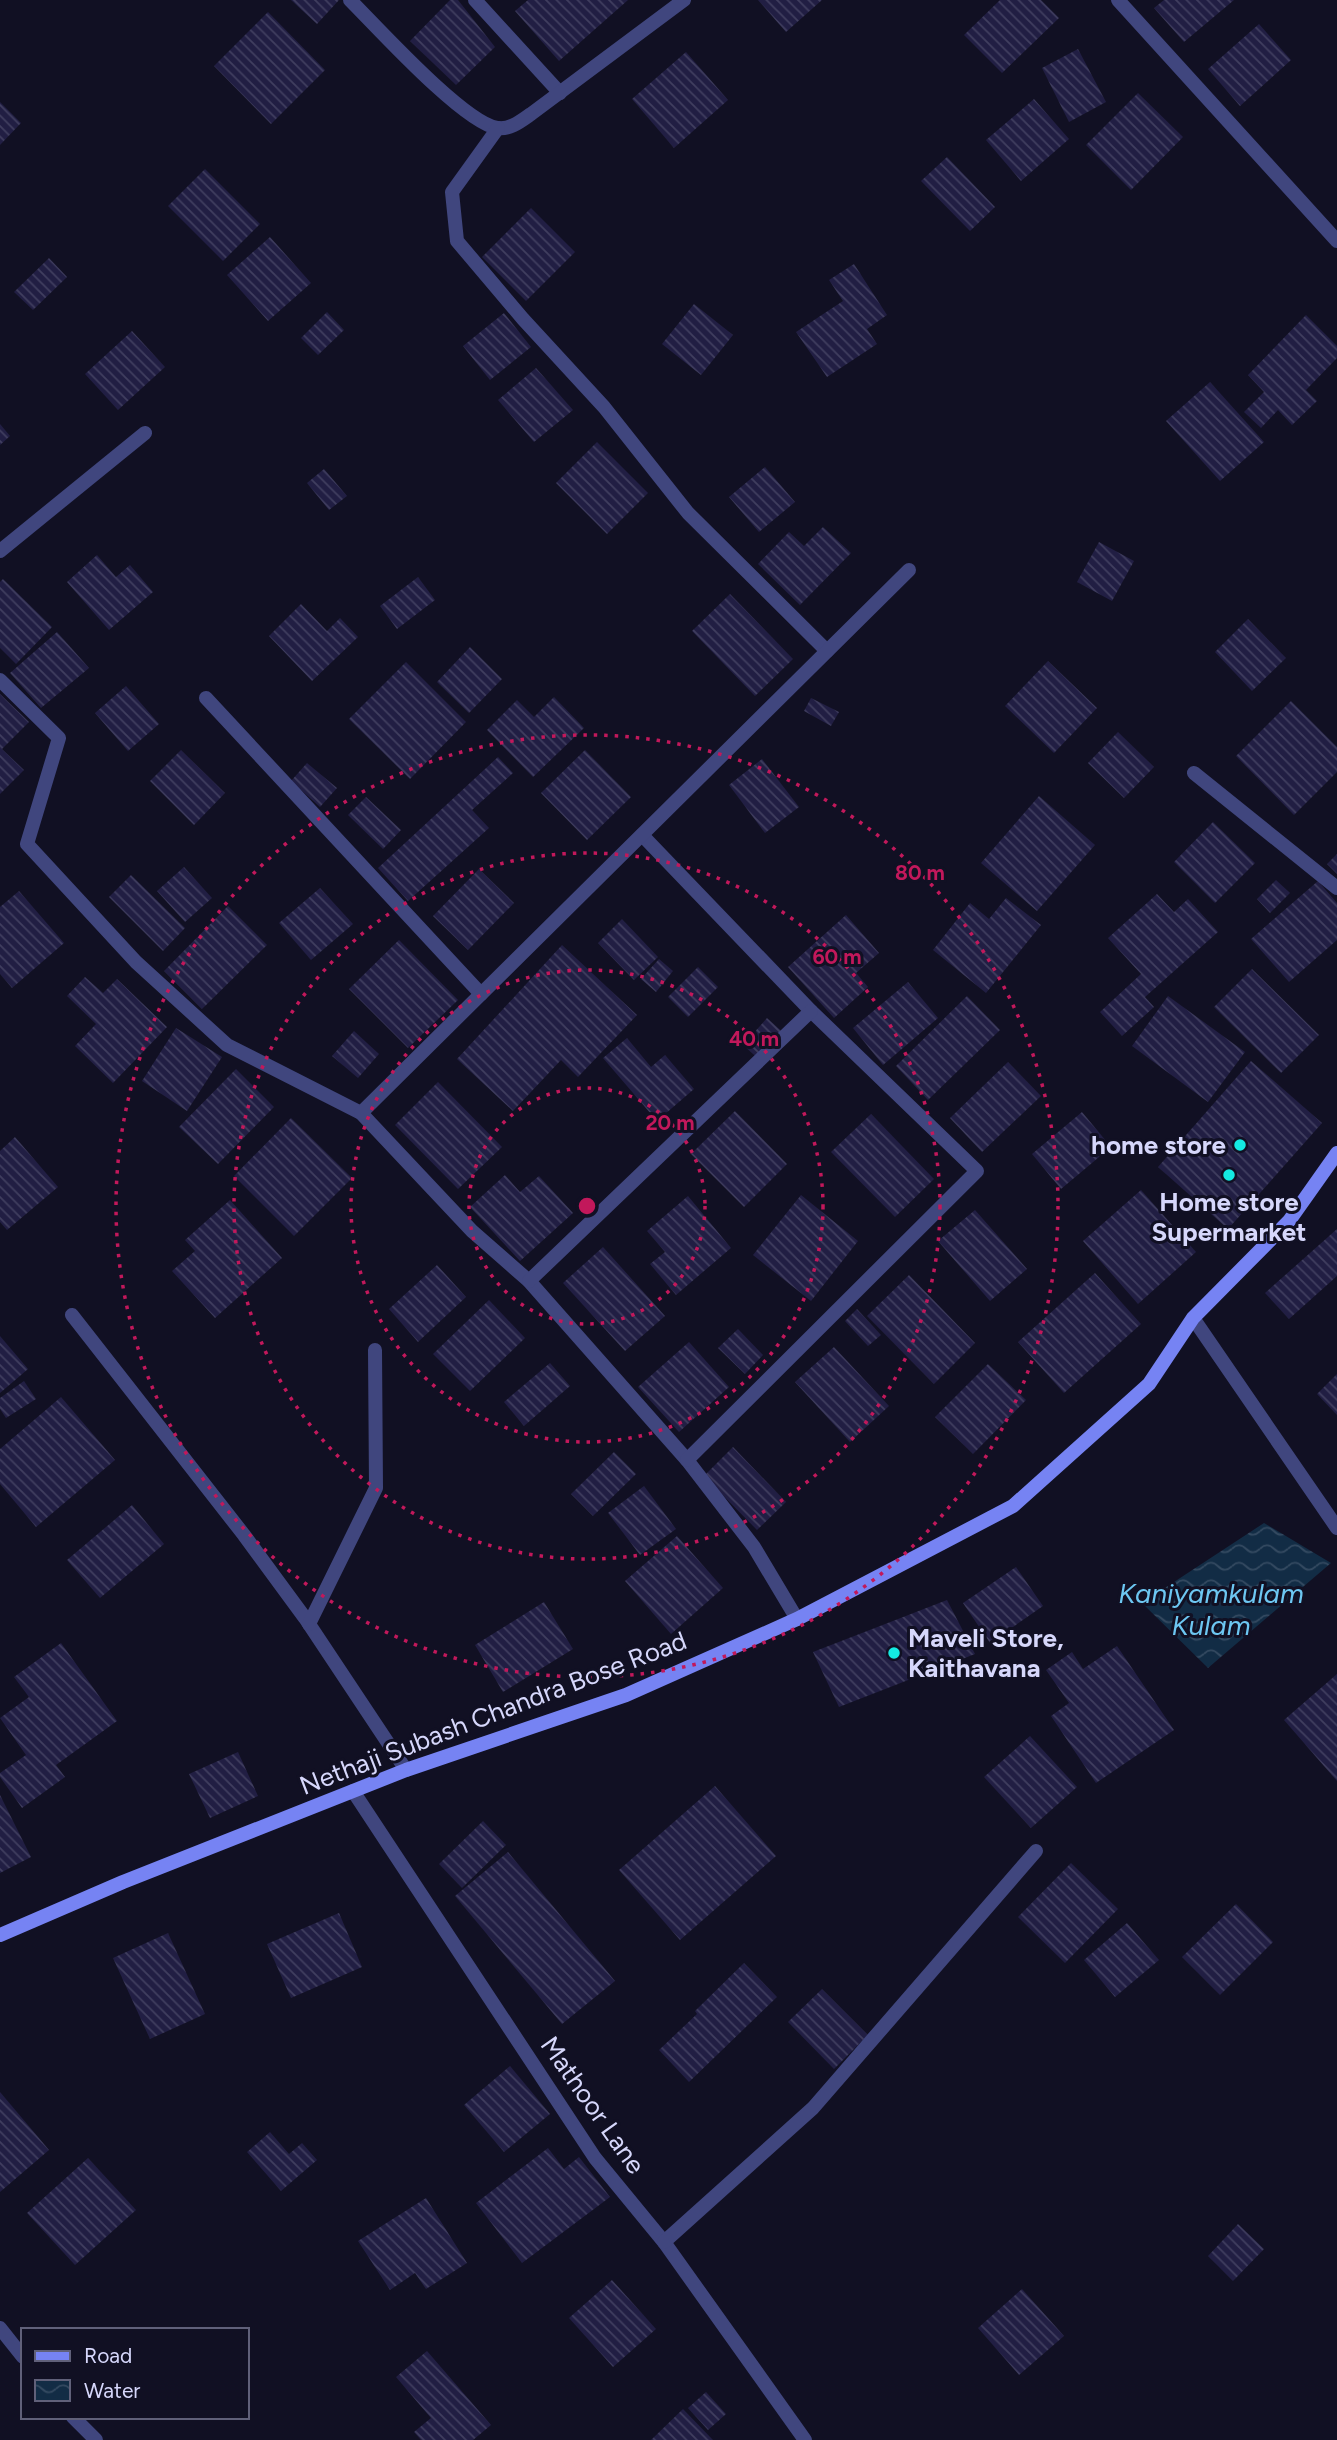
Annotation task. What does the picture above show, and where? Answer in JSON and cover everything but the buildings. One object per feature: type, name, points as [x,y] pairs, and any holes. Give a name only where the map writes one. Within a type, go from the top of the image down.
[{"type":"main road","name":"Nethaji Subash Chandra Bose Road","points":[[0,1935],[123,1882],[406,1770],[626,1695],[797,1619],[1013,1506],[1149,1384],[1193,1318],[1289,1221],[1337,1153]]},
{"type":"street","points":[[350,0],[452,100],[471,116],[498,128],[519,122],[684,0]]},
{"type":"street","points":[[475,0],[560,93]]},
{"type":"street","points":[[1118,0],[1337,242]]},
{"type":"street","points":[[498,128],[452,192],[457,240],[523,319],[604,407],[688,513],[827,651]]},
{"type":"street","points":[[0,551],[145,433]]},
{"type":"street","points":[[361,1113],[909,570]]},
{"type":"street","points":[[0,680],[59,738],[27,844],[136,962],[227,1045],[361,1113],[472,1231],[529,1281],[687,1460],[754,1547],[797,1619]]},
{"type":"street","points":[[206,698],[481,994]]},
{"type":"street","points":[[1194,774],[1337,888]]},
{"type":"street","points":[[642,835],[811,1011],[977,1171],[687,1460]]},
{"type":"street","points":[[529,1281],[811,1011]]},
{"type":"street","points":[[72,1315],[244,1535],[309,1624],[406,1770]]},
{"type":"street","points":[[1193,1318],[1337,1528]]},
{"type":"street","points":[[309,1624],[376,1488],[375,1350]]},
{"type":"street","name":"Mathoor Lane","points":[[353,1791],[595,2158],[664,2242],[805,2440]]},
{"type":"street","points":[[664,2242],[813,2108],[1036,1852]]},
{"type":"street","points":[[0,2328],[21,2354]]},
{"type":"street","points":[[75,2419],[96,2440]]},
{"type":"water","name":"Kaniyamkulam Kulam","points":[[1264,1523],[1331,1563],[1208,1668],[1142,1603]]},
{"type":"place","name":"home store","points":[[1240,1145]]},
{"type":"place","name":"Home store Supermarket","points":[[1229,1175]]},
{"type":"place","name":"Maveli Store, Kaithavana","points":[[894,1653]]}]
